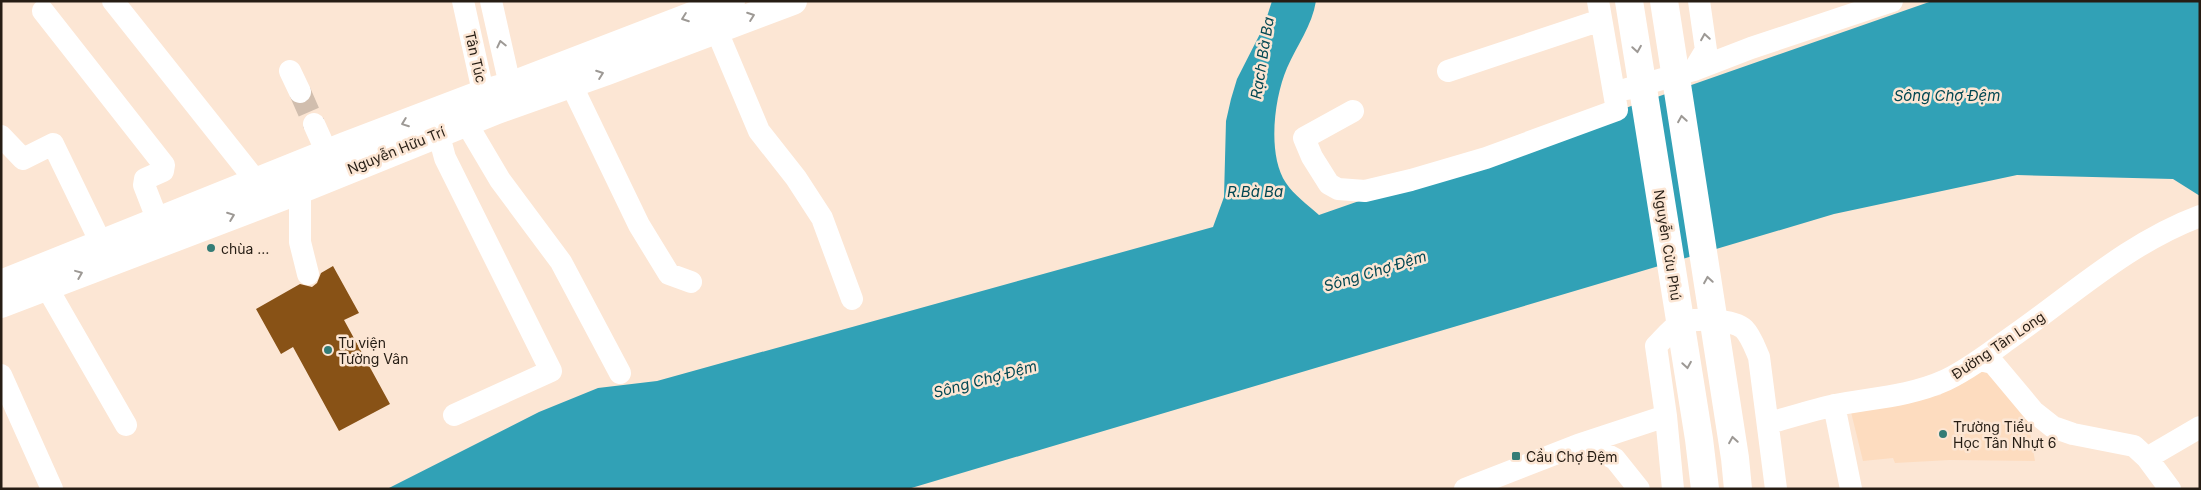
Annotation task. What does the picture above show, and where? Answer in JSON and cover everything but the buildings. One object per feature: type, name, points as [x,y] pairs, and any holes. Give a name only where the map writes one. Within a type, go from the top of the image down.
[{"type":"main road","name":"Nguyễn Hữu Trí","points":[[1,304],[101,243],[256,181],[291,185],[327,153],[460,113],[512,95],[731,1]]},
{"type":"main road","name":"Nguyễn Hữu Trí","points":[[512,95],[571,84],[793,1]]},
{"type":"main road","name":"Nguyễn Cửu Phú","points":[[1629,1],[1699,439],[1705,489]]},
{"type":"main road","points":[[1664,1],[1735,458],[1738,489]]},
{"type":"main road","name":"Nguyễn Hữu Trí","points":[[1,284],[41,279],[291,185],[460,113]]},
{"type":"street","points":[[114,1],[256,181]]},
{"type":"street","name":"Tân Túc","points":[[454,415],[551,370],[445,158],[460,113],[463,1]]},
{"type":"street","name":"Tân Túc","points":[[491,1],[512,95]]},
{"type":"street","points":[[1694,70],[1706,50],[1699,1]]},
{"type":"street","points":[[1614,92],[1694,70],[1751,48],[1892,1]]},
{"type":"street","points":[[43,11],[164,165],[163,171],[145,179],[144,185],[158,221]]},
{"type":"street","points":[[1352,110],[1304,138],[1312,157],[1329,184],[1338,189],[1365,191],[1486,158],[1617,110],[1599,11],[1448,71]]},
{"type":"street","points":[[716,29],[759,131],[796,178],[822,218],[852,299]]},
{"type":"street","points":[[290,70],[300,92]]},
{"type":"street","points":[[571,84],[639,225],[668,274],[691,282]]},
{"type":"street","points":[[460,113],[500,180],[561,262],[620,374]]},
{"type":"street","points":[[314,124],[327,153]]},
{"type":"street","points":[[1,136],[23,159],[53,144],[101,243]]},
{"type":"street","points":[[291,185],[300,242],[308,274]]},
{"type":"street","name":"Đường Tân Long","points":[[1769,423],[1834,405],[1907,393],[1945,380],[1980,360],[2132,249],[2176,225],[2200,216]]},
{"type":"street","points":[[41,279],[126,425]]},
{"type":"street","points":[[1673,489],[1666,416],[1656,346],[1678,324],[1688,320],[1732,322],[1744,329],[1760,357],[1776,489]]},
{"type":"street","points":[[1980,360],[1993,363],[2034,412],[2053,427],[2073,434],[2129,444],[2139,450],[2170,489]]},
{"type":"street","points":[[1,376],[52,489]]},
{"type":"street","points":[[1834,405],[1851,489]]},
{"type":"street","points":[[1465,489],[1578,445],[1666,416]]},
{"type":"street","points":[[2147,458],[2200,427]]},
{"type":"street","points":[[1578,445],[1600,451],[1615,459],[1639,489]]},
{"type":"shaded area","name":"Trường Tiểu Học Tân Nhựt 6","points":[[1989,368],[2026,409],[2035,461],[1950,460],[1895,463],[1893,458],[1863,461],[1850,408],[1941,395],[1939,386]]},
{"type":"water","name":"Sông Chợ Đệm","points":[[1272,1],[1316,1],[1308,27],[1282,80],[1274,126],[1276,157],[1286,183],[1297,196],[1319,215],[1932,1],[2200,1],[2200,196],[2173,179],[2017,175],[1834,214],[908,489],[387,489],[539,412],[598,388],[657,381],[1213,227],[1224,197],[1226,121],[1231,99],[1237,79],[1264,26]]},
{"type":"tunnel","points":[[300,92],[314,124]]},
{"type":"place","name":"chùa …","points":[[211,248]]},
{"type":"place","name":"Tu viện Tường Vân","points":[[328,350]]},
{"type":"place","name":"Trường Tiểu Học Tân Nhựt 6","points":[[1943,434]]},
{"type":"place","name":"Cầu Chợ Đệm","points":[[1516,456]]},
{"type":"water label","name":"Rạch Bà Ba","points":[[1262,58]]},
{"type":"water label","name":"R.Bà Ba","points":[[1255,191]]}]
